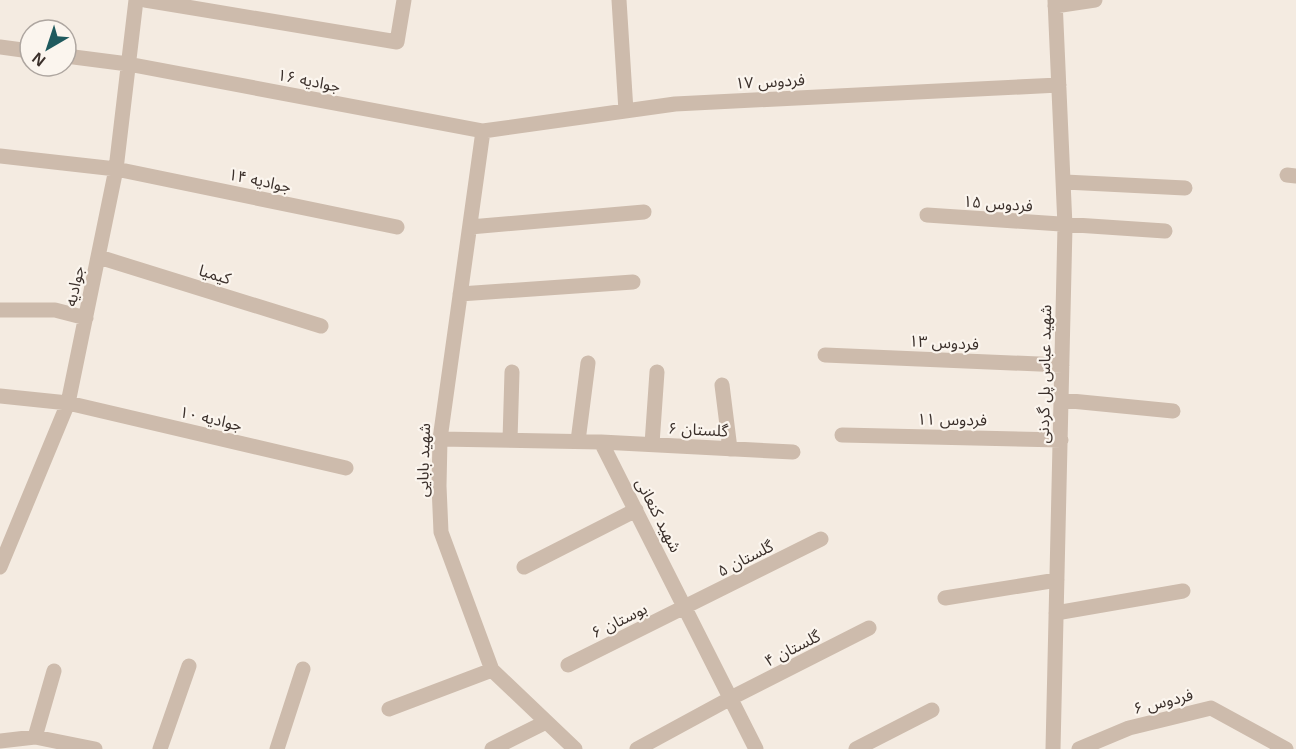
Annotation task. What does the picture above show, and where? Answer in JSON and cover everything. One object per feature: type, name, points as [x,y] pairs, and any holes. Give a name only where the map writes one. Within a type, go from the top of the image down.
[{"type":"street","name":"جوادیه","points":[[0,567],[3,552],[69,403],[116,169],[136,0]]},
{"type":"street","points":[[146,0],[397,42],[404,0]]},
{"type":"street","points":[[619,0],[626,111]]},
{"type":"street","points":[[1055,3],[1095,0]]},
{"type":"street","name":"شهید عباس پل گردنی","points":[[1053,749],[1065,226],[1065,182],[1055,3]]},
{"type":"street","points":[[0,47],[18,49]]},
{"type":"street","name":"جوادیه ۱۶","points":[[78,58],[128,64],[483,131]]},
{"type":"street","name":"فردوس ۱۷","points":[[483,131],[675,104],[1059,85]]},
{"type":"street","name":"شهید بابایی","points":[[483,131],[440,439],[441,532],[492,670],[575,749]]},
{"type":"street","name":"جوادیه ۱۴","points":[[0,156],[116,169],[397,227]]},
{"type":"street","points":[[1065,182],[1185,188]]},
{"type":"street","points":[[470,227],[644,212]]},
{"type":"street","name":"فردوس ۱۵","points":[[927,215],[1165,231]]},
{"type":"street","name":"کیمیا","points":[[99,257],[321,326]]},
{"type":"street","points":[[460,294],[633,282]]},
{"type":"street","points":[[0,310],[55,310],[86,318]]},
{"type":"street","name":"فردوس ۱۳","points":[[825,355],[1062,365]]},
{"type":"street","points":[[578,441],[588,363]]},
{"type":"street","points":[[510,440],[512,372]]},
{"type":"street","points":[[652,444],[657,372]]},
{"type":"street","points":[[722,385],[730,448]]},
{"type":"street","name":"جوادیه ۱۰","points":[[0,396],[69,403],[346,468]]},
{"type":"street","points":[[1061,400],[1173,411]]},
{"type":"street","name":"فردوس ۱۱","points":[[842,435],[1061,440]]},
{"type":"street","points":[[440,439],[601,442]]},
{"type":"street","name":"گلستان ۶","points":[[601,442],[793,452]]},
{"type":"street","name":"شهید کنعانی","points":[[601,442],[756,749]]},
{"type":"street","points":[[524,567],[636,510]]},
{"type":"street","name":"گلستان ۵","points":[[685,608],[821,539]]},
{"type":"street","points":[[945,598],[1057,580]]},
{"type":"street","points":[[1056,613],[1183,591]]},
{"type":"street","name":"بوستان ۶","points":[[568,665],[685,608]]},
{"type":"street","name":"گلستان ۴","points":[[637,749],[869,628]]},
{"type":"street","points":[[160,749],[189,666]]},
{"type":"street","points":[[277,749],[303,669]]},
{"type":"street","points":[[389,709],[492,670]]},
{"type":"street","points":[[35,737],[54,671]]},
{"type":"street","name":"فردوس ۶","points":[[1079,749],[1129,728],[1211,708],[1286,749]]},
{"type":"street","points":[[856,749],[932,710]]},
{"type":"street","points":[[492,749],[546,722]]},
{"type":"street","points":[[0,741],[35,737],[95,749]]}]
